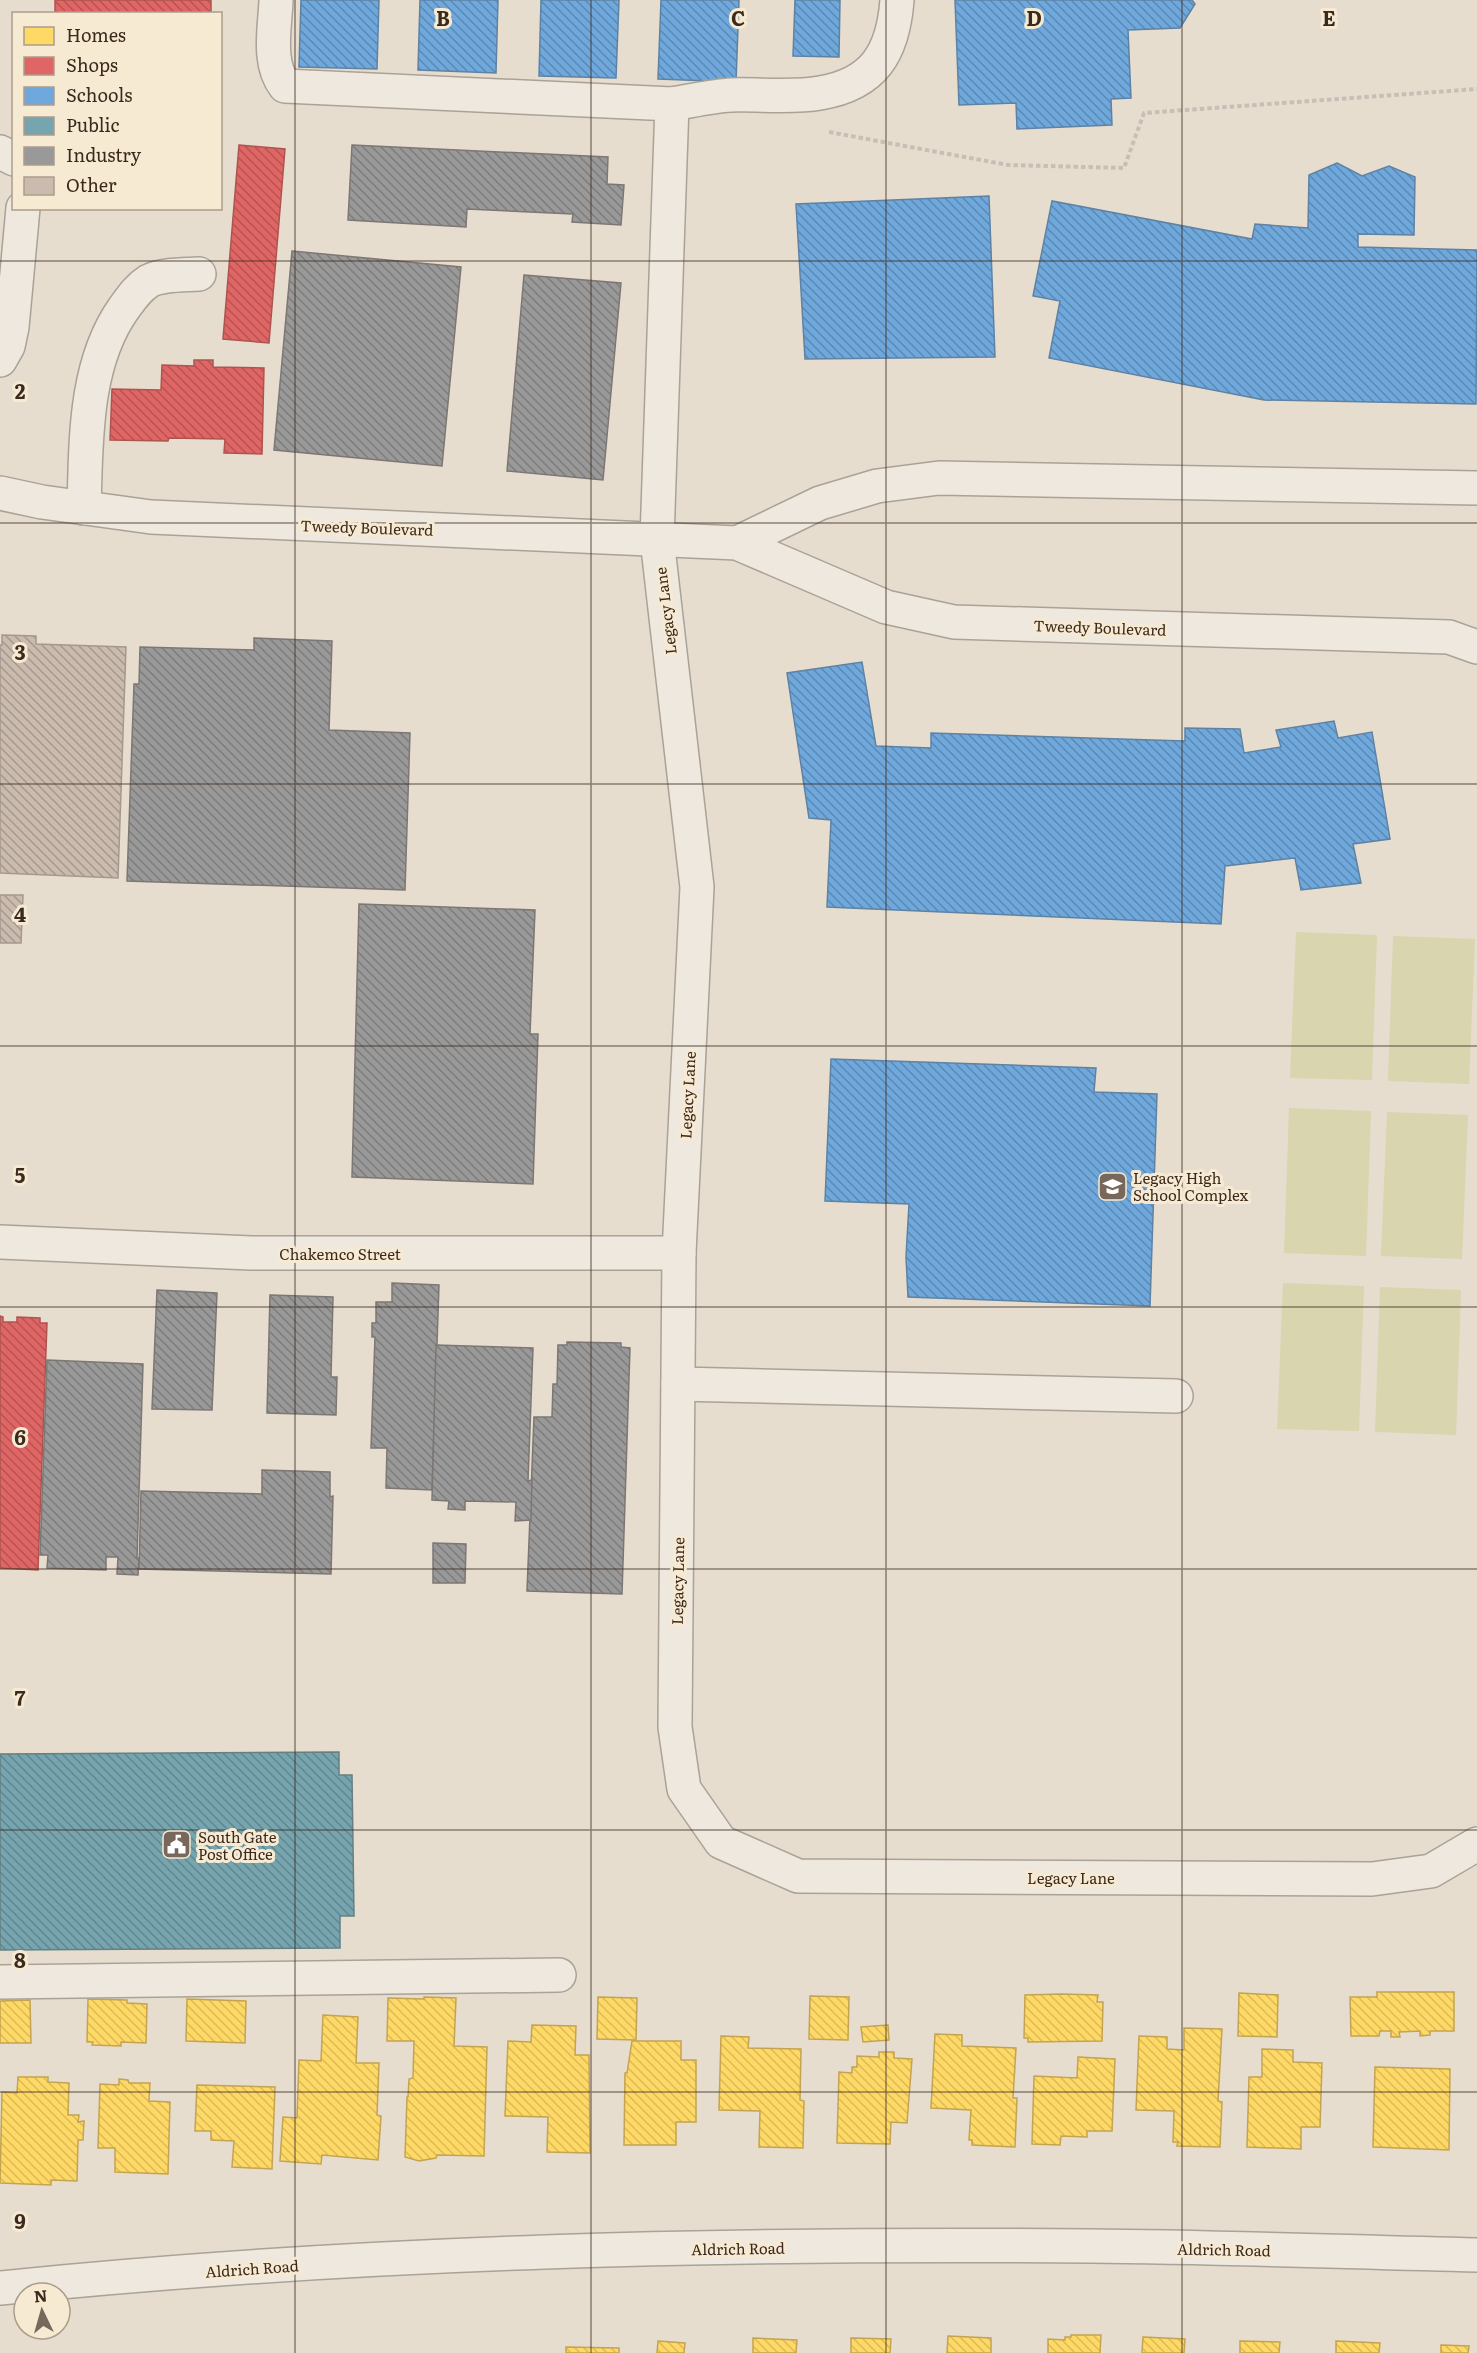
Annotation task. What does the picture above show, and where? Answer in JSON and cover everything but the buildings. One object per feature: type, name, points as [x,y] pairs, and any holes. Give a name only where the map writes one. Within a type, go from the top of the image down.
[{"type":"street","points":[[276,0],[274,57],[278,77],[285,86],[672,104],[729,95],[819,94],[859,81],[882,59],[896,21],[897,0]]},
{"type":"street","name":"Legacy Lane","points":[[672,104],[657,539],[697,887],[679,1253],[675,1727],[684,1789],[722,1842],[798,1876],[1372,1879],[1431,1871],[1477,1844]]},
{"type":"street","points":[[0,360],[8,346],[12,327],[23,210]]},
{"type":"street","points":[[84,508],[87,427],[103,346],[118,316],[137,290],[151,280],[199,274]]},
{"type":"street","name":"Tweedy Boulevard","points":[[737,543],[820,503],[877,486],[939,478],[1477,488]]},
{"type":"street","name":"Tweedy Boulevard","points":[[0,493],[151,517],[737,543],[886,607],[954,622],[1449,637],[1477,647]]},
{"type":"street","name":"Chakemco Street","points":[[0,1242],[251,1253],[679,1253]]},
{"type":"street","points":[[678,1384],[1176,1396]]},
{"type":"street","points":[[0,1982],[559,1975]]},
{"type":"street","name":"Aldrich Road","points":[[0,2288],[237,2268],[466,2256],[674,2249],[1093,2246],[1477,2255]]},
{"type":"path","points":[[822,131],[1008,165],[1124,168],[1144,113],[1477,89]]},
{"type":"shaded area","points":[[1296,932],[1377,935],[1372,1080],[1290,1078]]},
{"type":"shaded area","points":[[1393,936],[1475,939],[1469,1084],[1388,1081]]},
{"type":"shaded area","points":[[1289,1108],[1371,1111],[1366,1256],[1284,1253]]},
{"type":"shaded area","points":[[1387,1112],[1468,1115],[1462,1259],[1381,1256]]},
{"type":"shaded area","points":[[1283,1283],[1364,1286],[1359,1431],[1277,1429]]},
{"type":"shaded area","points":[[1380,1287],[1461,1290],[1456,1435],[1375,1432]]},
{"type":"place","name":"Legacy High School Complex","points":[[1112,1186]]},
{"type":"place","name":"South Gate Post Office","points":[[177,1845]]}]
